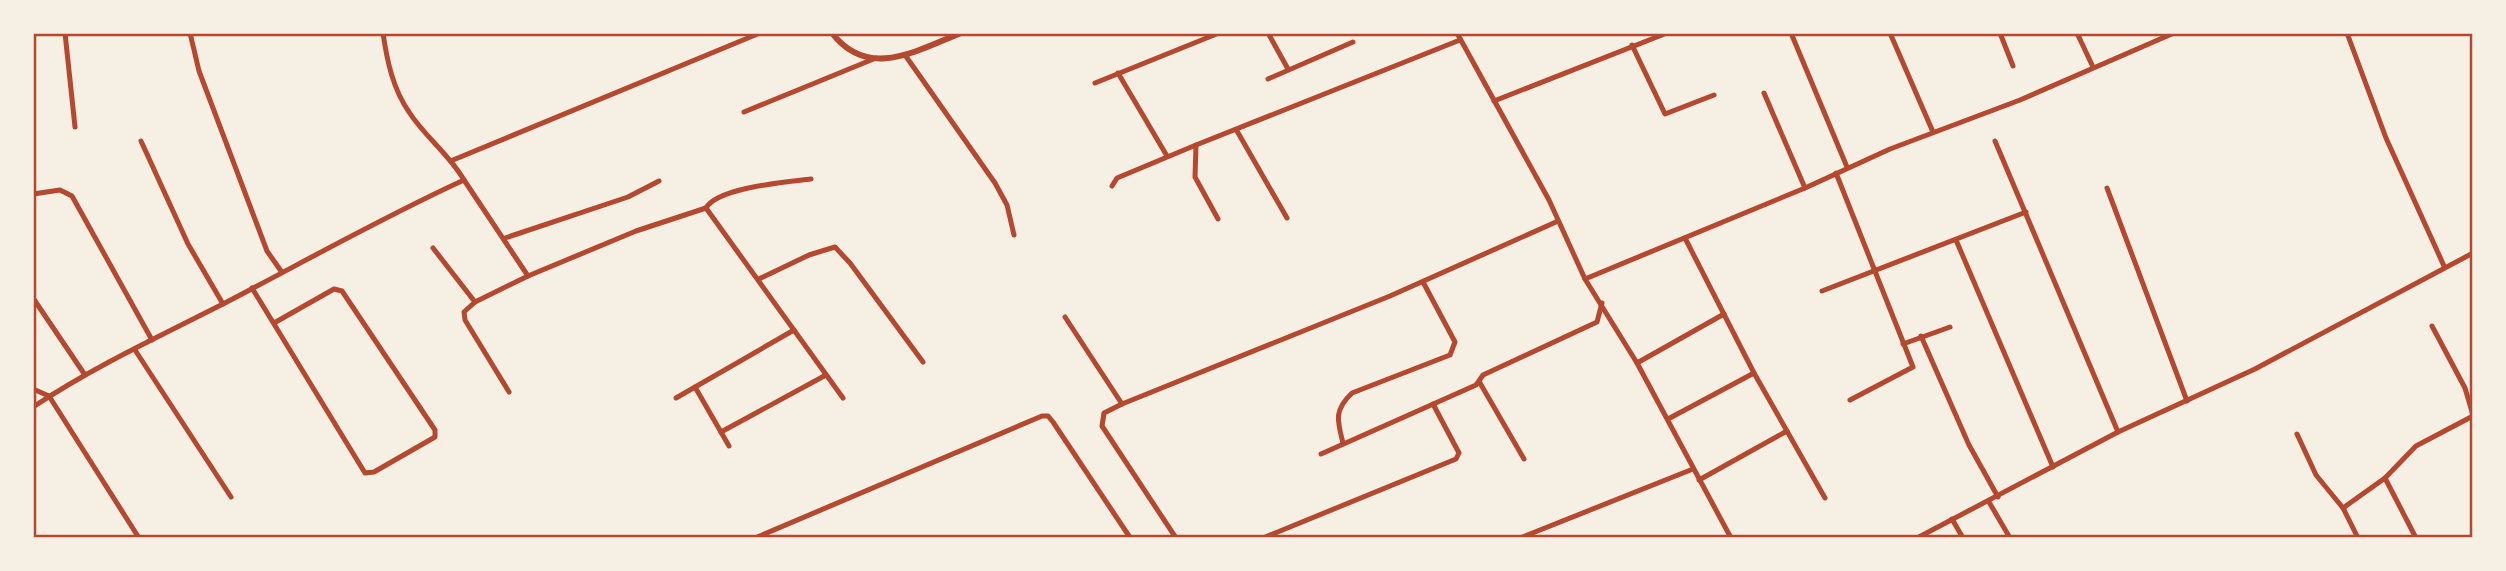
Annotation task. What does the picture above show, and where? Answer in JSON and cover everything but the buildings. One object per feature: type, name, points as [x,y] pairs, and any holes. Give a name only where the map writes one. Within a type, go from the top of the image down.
[{"type":"street","points":[[65,33],[75,127]]},
{"type":"street","points":[[190,33],[199,71],[267,251],[281,271]]},
{"type":"street","points":[[383,33],[392,77],[399,96],[427,135],[453,160],[528,276]]},
{"type":"street","points":[[453,160],[760,33]]},
{"type":"street","points":[[832,33],[851,52],[865,59],[890,59],[905,55],[961,33]]},
{"type":"street","points":[[1095,83],[1219,33]]},
{"type":"street","points":[[1268,33],[1288,69]]},
{"type":"street","points":[[1457,33],[1549,200],[1556,222],[1585,279],[1637,363],[1731,538]]},
{"type":"street","points":[[1494,101],[1667,33]]},
{"type":"street","points":[[1791,33],[1847,167]]},
{"type":"street","points":[[1890,33],[1933,132]]},
{"type":"street","points":[[2000,33],[2013,66]]},
{"type":"street","points":[[2077,33],[2094,66]]},
{"type":"street","points":[[1585,279],[1805,188],[1847,167],[2020,100],[2174,33]]},
{"type":"street","points":[[2347,33],[2386,138],[2444,266]]},
{"type":"street","points":[[1112,186],[1117,178],[1167,156],[1237,131],[1460,40]]},
{"type":"street","points":[[1268,79],[1353,42]]},
{"type":"street","points":[[1632,45],[1665,114],[1714,95]]},
{"type":"street","points":[[905,55],[995,183],[1007,205],[1014,235]]},
{"type":"street","points":[[744,112],[879,57]]},
{"type":"street","points":[[1118,73],[1167,156]]},
{"type":"street","points":[[1764,93],[1805,188]]},
{"type":"street","points":[[1237,131],[1287,218]]},
{"type":"street","points":[[141,141],[188,244],[223,304]]},
{"type":"street","points":[[1995,141],[2118,432]]},
{"type":"street","points":[[1196,145],[1195,177],[1218,219]]},
{"type":"street","points":[[1836,173],[1913,367],[1850,400]]},
{"type":"street","points":[[509,392],[465,320],[464,312],[475,302],[636,230],[706,208],[710,202],[720,197],[766,185],[811,179]]},
{"type":"street","points":[[33,407],[85,375],[281,271],[400,209],[464,180]]},
{"type":"street","points":[[505,238],[628,197],[659,181]]},
{"type":"street","points":[[2108,188],[2187,401]]},
{"type":"street","points":[[33,194],[60,190],[72,196],[152,340]]},
{"type":"street","points":[[706,208],[843,398]]},
{"type":"street","points":[[1822,291],[2026,212]]},
{"type":"street","points":[[1176,538],[1102,426],[1104,414],[1122,404],[1423,282],[1556,222]]},
{"type":"street","points":[[1685,238],[1754,373],[1825,498]]},
{"type":"street","points":[[1956,240],[2053,467]]},
{"type":"street","points":[[759,279],[809,255],[835,247],[850,263],[923,362]]},
{"type":"street","points":[[433,248],[475,302]]},
{"type":"street","points":[[1919,537],[2118,432],[2255,369],[2444,266],[2473,253]]},
{"type":"street","points":[[1343,443],[1336,416],[1340,405],[1352,393],[1450,355],[1455,342],[1423,282]]},
{"type":"street","points":[[252,288],[365,473],[374,472],[435,437],[435,430],[342,292],[334,289],[274,323]]},
{"type":"street","points":[[33,298],[85,375]]},
{"type":"street","points":[[1321,454],[1479,383],[1483,375],[1597,322],[1602,303]]},
{"type":"street","points":[[1637,363],[1724,314]]},
{"type":"street","points":[[1065,317],[1122,404]]},
{"type":"street","points":[[2343,508],[2385,478],[2416,446],[2473,415],[2465,388],[2432,326]]},
{"type":"street","points":[[1903,344],[1950,327]]},
{"type":"street","points":[[676,398],[794,330]]},
{"type":"street","points":[[1921,336],[1969,445],[1998,497]]},
{"type":"street","points":[[135,350],[231,497]]},
{"type":"street","points":[[1668,419],[1754,373]]},
{"type":"street","points":[[721,432],[826,375]]},
{"type":"street","points":[[1479,383],[1524,459]]},
{"type":"street","points":[[695,387],[729,446]]},
{"type":"street","points":[[33,389],[49,396],[139,538]]},
{"type":"street","points":[[1263,538],[1456,459],[1459,453],[1433,404]]},
{"type":"street","points":[[755,538],[1042,416],[1048,416],[1053,422],[1129,536]]},
{"type":"street","points":[[1699,480],[1787,431]]},
{"type":"street","points":[[2297,434],[2316,475],[2343,508],[2358,538]]},
{"type":"street","points":[[1520,538],[1693,469]]},
{"type":"street","points":[[2385,478],[2416,538]]},
{"type":"street","points":[[1989,502],[2010,538]]},
{"type":"street","points":[[1952,519],[1963,538]]}]
